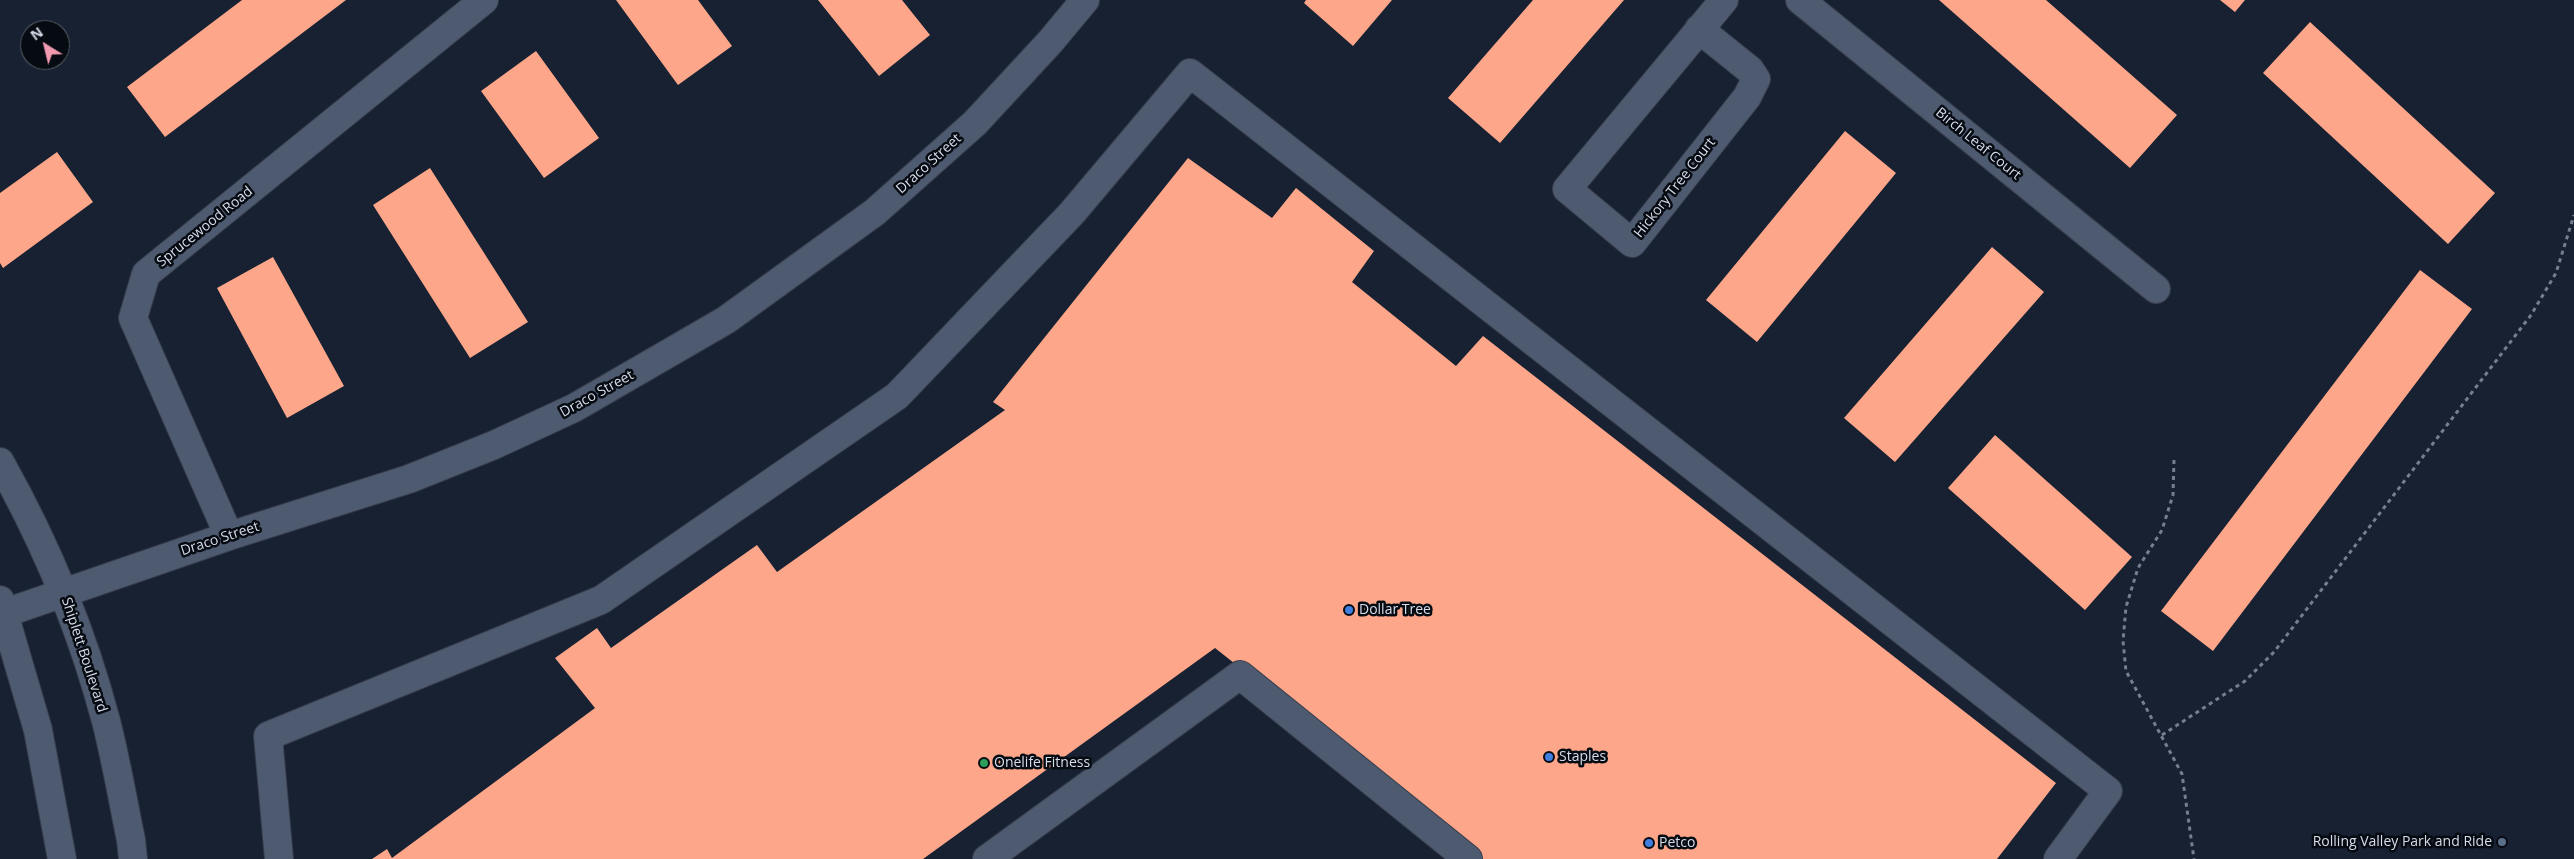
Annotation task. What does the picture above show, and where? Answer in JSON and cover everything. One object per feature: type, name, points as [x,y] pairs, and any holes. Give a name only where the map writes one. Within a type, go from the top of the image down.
[{"type":"street","name":"Sprucewood Road","points":[[228,536],[133,318],[146,274],[484,0]]},
{"type":"street","name":"Draco Street","points":[[3,606],[64,591],[228,536],[409,479],[494,445],[574,408],[726,320],[882,206],[976,123],[1050,42],[1085,0]]},
{"type":"street","name":"Hickory Tree Court","points":[[1699,29],[1750,70],[1756,79],[1747,97],[1632,243],[1567,189],[1699,29],[1724,0]]},
{"type":"street","name":"Birch Leaf Court","points":[[1800,0],[2156,289]]},
{"type":"street","points":[[279,859],[268,736],[601,600],[897,396],[1072,213],[1190,73],[2108,791],[2058,859]]},
{"type":"street","name":"Shiplett Boulevard","points":[[0,462],[30,516],[64,591],[106,721],[131,840],[132,859]]},
{"type":"street","points":[[3,606],[38,730],[62,859]]},
{"type":"street","points":[[987,859],[1240,676],[1468,859]]},
{"type":"path","points":[[2162,735],[2207,708],[2245,681],[2274,652],[2531,315],[2556,273],[2574,215]]},
{"type":"path","points":[[2174,460],[2173,495],[2162,530],[2138,568],[2126,607],[2123,641],[2126,671],[2182,774],[2194,859]]},
{"type":"building","points":[[242,0],[346,0],[165,137],[127,87]]},
{"type":"building","points":[[616,0],[698,0],[732,46],[678,85]]},
{"type":"building","points":[[818,0],[902,0],[930,35],[879,76]]},
{"type":"building","points":[[1306,0],[1392,0],[1353,46],[1304,3]]},
{"type":"building","points":[[1533,0],[1624,0],[1500,143],[1448,98]]},
{"type":"building","points":[[1939,0],[2046,0],[2177,115],[2130,168]]},
{"type":"building","points":[[2220,0],[2245,0],[2235,12]]},
{"type":"building","points":[[2310,22],[2495,193],[2448,244],[2263,73]]},
{"type":"building","points":[[536,51],[599,138],[544,178],[481,91]]},
{"type":"building","points":[[1845,131],[1896,173],[1757,342],[1706,300]]},
{"type":"building","points":[[57,152],[93,202],[3,268],[0,263],[0,193]]},
{"type":"building","points":[[1188,158],[1272,218],[1296,188],[1374,251],[1352,282],[1456,366],[1483,336],[2056,783],[1997,859],[1482,859],[1215,648],[923,859],[372,859],[387,849],[392,858],[595,708],[555,658],[597,628],[611,648],[757,545],[777,572],[1005,410],[993,402]]},
{"type":"building","points":[[430,168],[528,322],[470,358],[373,205]]},
{"type":"building","points":[[1992,247],[2044,292],[1895,462],[1844,418]]},
{"type":"building","points":[[273,257],[344,386],[287,418],[217,288]]},
{"type":"building","points":[[2420,270],[2472,309],[2213,651],[2161,611]]},
{"type":"building","points":[[1995,435],[2132,557],[2085,610],[1948,488]]},
{"type":"place","name":"Dollar Tree","points":[[1349,610]]},
{"type":"place","name":"Staples","points":[[1549,757]]},
{"type":"place","name":"Onelife Fitness","points":[[984,763]]},
{"type":"place","name":"Rolling Valley Park and Ride","points":[[2502,842]]},
{"type":"place","name":"Petco","points":[[1649,843]]}]
